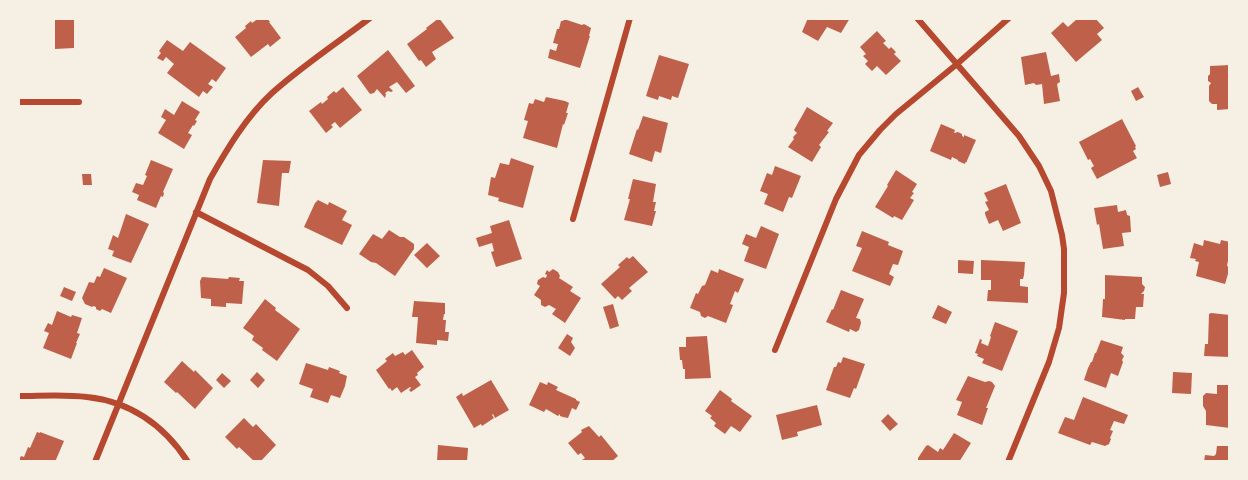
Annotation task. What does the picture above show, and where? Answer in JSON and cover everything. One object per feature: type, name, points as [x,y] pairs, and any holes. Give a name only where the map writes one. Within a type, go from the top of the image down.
[{"type":"street","points":[[95,462],[195,212],[228,147],[270,95],[370,18]]},
{"type":"street","points":[[573,219],[630,18]]},
{"type":"street","points":[[918,18],[1019,136],[1039,166],[1051,191],[1062,235],[1064,293],[1059,328],[1049,362],[1008,462]]},
{"type":"street","points":[[775,350],[836,199],[859,155],[896,114],[1009,18]]},
{"type":"street","points":[[18,102],[79,102]]},
{"type":"street","points":[[195,212],[308,270],[328,286],[347,308]]},
{"type":"street","points":[[18,396],[87,397],[118,404],[148,419],[162,430],[177,445],[188,462]]},
{"type":"building","points":[[55,18],[74,18],[74,48],[55,49]]},
{"type":"building","points":[[259,18],[267,18],[281,38],[270,47],[268,44],[251,57],[235,37],[251,21],[252,23]]},
{"type":"building","points":[[439,18],[454,38],[432,52],[436,59],[426,67],[407,44]]},
{"type":"building","points":[[808,18],[850,18],[841,33],[827,27],[818,41],[802,32]]},
{"type":"building","points":[[1075,18],[1095,18],[1104,28],[1097,34],[1102,40],[1076,62],[1051,33],[1063,22],[1068,27],[1077,19]]},
{"type":"building","points":[[564,19],[591,28],[580,68],[548,58],[550,49],[556,51],[558,44],[553,43],[557,29]]},
{"type":"building","points":[[877,31],[886,41],[883,43],[896,52],[894,54],[901,61],[886,75],[877,66],[872,71],[865,64],[868,61],[863,56],[866,54],[860,47]]},
{"type":"building","points":[[167,40],[183,51],[190,42],[226,68],[216,82],[212,79],[208,84],[213,87],[207,94],[203,91],[199,97],[167,73],[174,64],[166,57],[163,61],[157,58]]},
{"type":"building","points":[[388,50],[415,86],[406,93],[397,82],[389,87],[393,91],[385,93],[385,98],[377,89],[370,94],[357,76]]},
{"type":"building","points":[[1046,52],[1051,76],[1059,74],[1060,82],[1057,84],[1060,101],[1044,104],[1042,84],[1025,85],[1021,57]]},
{"type":"building","points":[[659,55],[689,64],[678,98],[672,96],[671,100],[659,96],[658,100],[646,96]]},
{"type":"building","points":[[1230,65],[1230,109],[1217,110],[1217,104],[1209,101],[1210,66]]},
{"type":"building","points":[[343,87],[362,110],[340,128],[335,122],[326,133],[309,111],[321,102],[322,104],[334,91],[336,93]]},
{"type":"building","points":[[1138,87],[1144,97],[1136,101],[1131,91]]},
{"type":"building","points":[[546,97],[569,103],[557,148],[523,138],[528,121],[524,120],[529,103],[533,104],[535,99],[544,102]]},
{"type":"building","points":[[182,101],[200,112],[195,120],[197,121],[188,133],[192,135],[184,149],[158,133],[166,120],[161,117],[165,109],[174,115]]},
{"type":"building","points":[[807,107],[833,123],[819,145],[821,147],[812,162],[788,147],[797,133],[794,130]]},
{"type":"building","points":[[643,116],[668,123],[661,153],[655,151],[652,162],[629,154]]},
{"type":"building","points":[[1122,119],[1136,146],[1133,151],[1137,158],[1097,179],[1091,168],[1094,166],[1090,159],[1088,160],[1079,142]]},
{"type":"building","points":[[941,124],[955,130],[954,133],[958,132],[964,137],[964,135],[976,140],[965,164],[952,157],[951,160],[930,151]]},
{"type":"building","points":[[511,158],[534,166],[523,208],[498,201],[499,198],[488,195],[491,177],[495,178],[500,163],[509,165]]},
{"type":"building","points":[[151,160],[173,169],[163,197],[161,196],[156,208],[137,200],[139,195],[132,192],[136,183],[143,185]]},
{"type":"building","points":[[263,160],[291,161],[289,173],[282,173],[279,206],[257,203]]},
{"type":"building","points":[[775,166],[801,176],[783,212],[764,204],[768,194],[760,191],[767,173],[772,175]]},
{"type":"building","points":[[896,170],[917,184],[910,198],[914,200],[902,220],[894,216],[893,218],[875,207]]},
{"type":"building","points":[[1168,172],[1171,184],[1160,187],[1157,175]]},
{"type":"building","points":[[82,174],[91,174],[92,185],[83,185]]},
{"type":"building","points":[[633,179],[656,184],[653,202],[656,202],[654,211],[656,211],[652,226],[624,220]]},
{"type":"building","points":[[1006,184],[1021,223],[1003,231],[998,220],[989,224],[985,214],[989,210],[985,202],[988,201],[984,193]]},
{"type":"building","points":[[318,200],[328,205],[329,202],[347,211],[342,220],[352,225],[342,245],[304,227]]},
{"type":"building","points":[[1117,205],[1118,212],[1126,210],[1127,215],[1130,216],[1131,232],[1122,233],[1124,246],[1103,249],[1094,208]]},
{"type":"building","points":[[126,214],[149,224],[131,263],[112,256],[114,251],[108,249],[113,235],[118,238]]},
{"type":"building","points":[[509,220],[522,259],[496,267],[491,252],[494,251],[492,243],[479,247],[476,238],[492,233],[490,226]]},
{"type":"building","points":[[761,226],[779,234],[766,269],[744,261],[749,247],[742,244],[746,234],[756,238]]},
{"type":"building","points":[[389,230],[414,244],[414,249],[395,276],[359,254],[373,234],[382,239]]},
{"type":"building","points":[[862,231],[889,242],[888,245],[903,251],[898,265],[893,264],[889,274],[894,277],[890,286],[852,271],[862,248],[856,246]]},
{"type":"building","points":[[1204,240],[1220,244],[1221,240],[1230,242],[1227,266],[1230,267],[1225,284],[1196,276],[1199,262],[1190,258],[1194,243],[1203,246]]},
{"type":"building","points":[[427,243],[440,256],[427,268],[414,255]]},
{"type":"building","points":[[633,256],[648,272],[629,288],[632,291],[622,300],[618,296],[615,299],[601,284],[620,267],[618,265],[627,257],[629,259]]},
{"type":"building","points":[[958,260],[974,261],[973,274],[958,273]]},
{"type":"building","points":[[981,260],[1025,262],[1020,286],[1028,287],[1028,303],[987,301],[988,290],[991,290],[991,280],[981,280]]},
{"type":"building","points":[[104,268],[127,278],[111,313],[85,304],[82,298],[89,282],[94,283]]},
{"type":"building","points":[[553,269],[558,272],[559,278],[573,287],[570,291],[581,298],[565,323],[552,314],[556,309],[549,305],[545,307],[541,305],[541,300],[534,295],[540,286],[537,284],[538,280],[546,278],[547,270],[549,272]]},
{"type":"building","points":[[719,269],[744,279],[738,293],[735,291],[730,304],[733,305],[726,323],[708,316],[705,318],[700,312],[690,308],[696,293],[698,294],[705,285],[711,270],[718,273]]},
{"type":"building","points":[[1105,275],[1142,277],[1142,284],[1145,287],[1141,294],[1144,294],[1143,307],[1136,307],[1135,319],[1102,317]]},
{"type":"building","points":[[202,277],[240,278],[239,281],[244,281],[242,304],[226,303],[226,307],[211,306],[211,299],[201,298],[200,281]]},
{"type":"building","points":[[64,287],[76,292],[72,301],[60,296]]},
{"type":"building","points":[[841,290],[864,299],[856,318],[860,319],[861,323],[856,332],[850,329],[849,332],[826,322]]},
{"type":"building","points":[[265,299],[276,308],[275,310],[300,329],[277,361],[262,350],[263,348],[252,340],[254,336],[243,328]]},
{"type":"building","points":[[414,301],[445,303],[443,320],[446,320],[445,332],[449,332],[448,341],[437,340],[437,345],[416,343],[418,317],[412,317]]},
{"type":"building","points":[[613,304],[619,326],[610,329],[603,307]]},
{"type":"building","points":[[938,305],[952,312],[946,324],[932,318]]},
{"type":"building","points":[[57,311],[71,317],[72,315],[82,318],[77,333],[80,334],[71,359],[43,348],[49,333],[44,331],[48,323],[52,325]]},
{"type":"building","points":[[1209,314],[1230,315],[1230,357],[1204,356],[1205,344],[1208,344]]},
{"type":"building","points":[[995,322],[1018,331],[1002,371],[982,363],[984,359],[975,353],[980,339],[981,343],[988,346]]},
{"type":"building","points":[[567,334],[573,338],[571,342],[575,348],[570,356],[558,348]]},
{"type":"building","points":[[707,336],[711,378],[685,379],[685,369],[680,360],[679,347],[686,347],[686,337]]},
{"type":"building","points":[[1101,340],[1123,347],[1121,353],[1124,356],[1118,376],[1111,373],[1106,388],[1084,380]]},
{"type":"building","points":[[412,350],[424,367],[415,377],[421,385],[411,392],[410,387],[401,393],[397,387],[392,391],[376,370],[393,353],[395,356],[403,352],[405,355]]},
{"type":"building","points":[[843,357],[865,364],[856,389],[854,388],[850,398],[826,390],[834,367],[838,362],[841,363]]},
{"type":"building","points":[[182,361],[213,388],[195,409],[164,382]]},
{"type":"building","points":[[306,363],[328,370],[329,367],[347,376],[340,398],[331,395],[328,403],[310,397],[313,389],[299,384]]},
{"type":"building","points":[[257,372],[265,380],[258,388],[250,380]]},
{"type":"building","points":[[1173,372],[1192,373],[1191,394],[1172,393]]},
{"type":"building","points":[[222,373],[231,381],[224,388],[216,380]]},
{"type":"building","points":[[968,376],[992,382],[995,386],[982,425],[957,415],[962,402],[956,400]]},
{"type":"building","points":[[491,380],[509,410],[495,418],[493,414],[494,418],[474,428],[456,397],[462,393],[463,396]]},
{"type":"building","points":[[540,382],[547,385],[548,382],[558,387],[556,390],[580,402],[576,410],[572,408],[568,418],[560,414],[558,416],[546,409],[544,412],[529,405]]},
{"type":"building","points":[[1217,385],[1230,385],[1230,428],[1206,425],[1203,396],[1206,393],[1217,394]]},
{"type":"building","points":[[720,390],[752,416],[740,432],[731,426],[725,434],[714,426],[716,423],[710,418],[712,416],[705,411]]},
{"type":"building","points":[[1083,397],[1128,415],[1124,424],[1114,421],[1110,430],[1113,431],[1111,439],[1105,446],[1092,442],[1090,445],[1058,433],[1065,417],[1074,420]]},
{"type":"building","points":[[817,405],[822,425],[797,432],[798,436],[782,440],[776,415]]},
{"type":"building","points":[[888,414],[898,424],[890,431],[881,421]]},
{"type":"building","points":[[244,418],[253,427],[256,424],[276,445],[260,462],[255,462],[225,437]]},
{"type":"building","points":[[589,426],[599,437],[601,435],[618,456],[611,462],[584,462],[582,460],[585,458],[581,453],[578,455],[568,443],[582,432],[581,430]]},
{"type":"building","points":[[37,432],[64,441],[55,462],[18,462],[21,456],[24,457],[28,447],[30,448]]},
{"type":"building","points":[[954,433],[971,443],[959,462],[918,461],[926,446],[938,452],[940,448],[943,450]]},
{"type":"building","points":[[438,445],[468,448],[467,462],[437,462]]},
{"type":"building","points":[[1217,446],[1230,446],[1230,462],[1204,462],[1205,455],[1214,456],[1216,454]]}]
